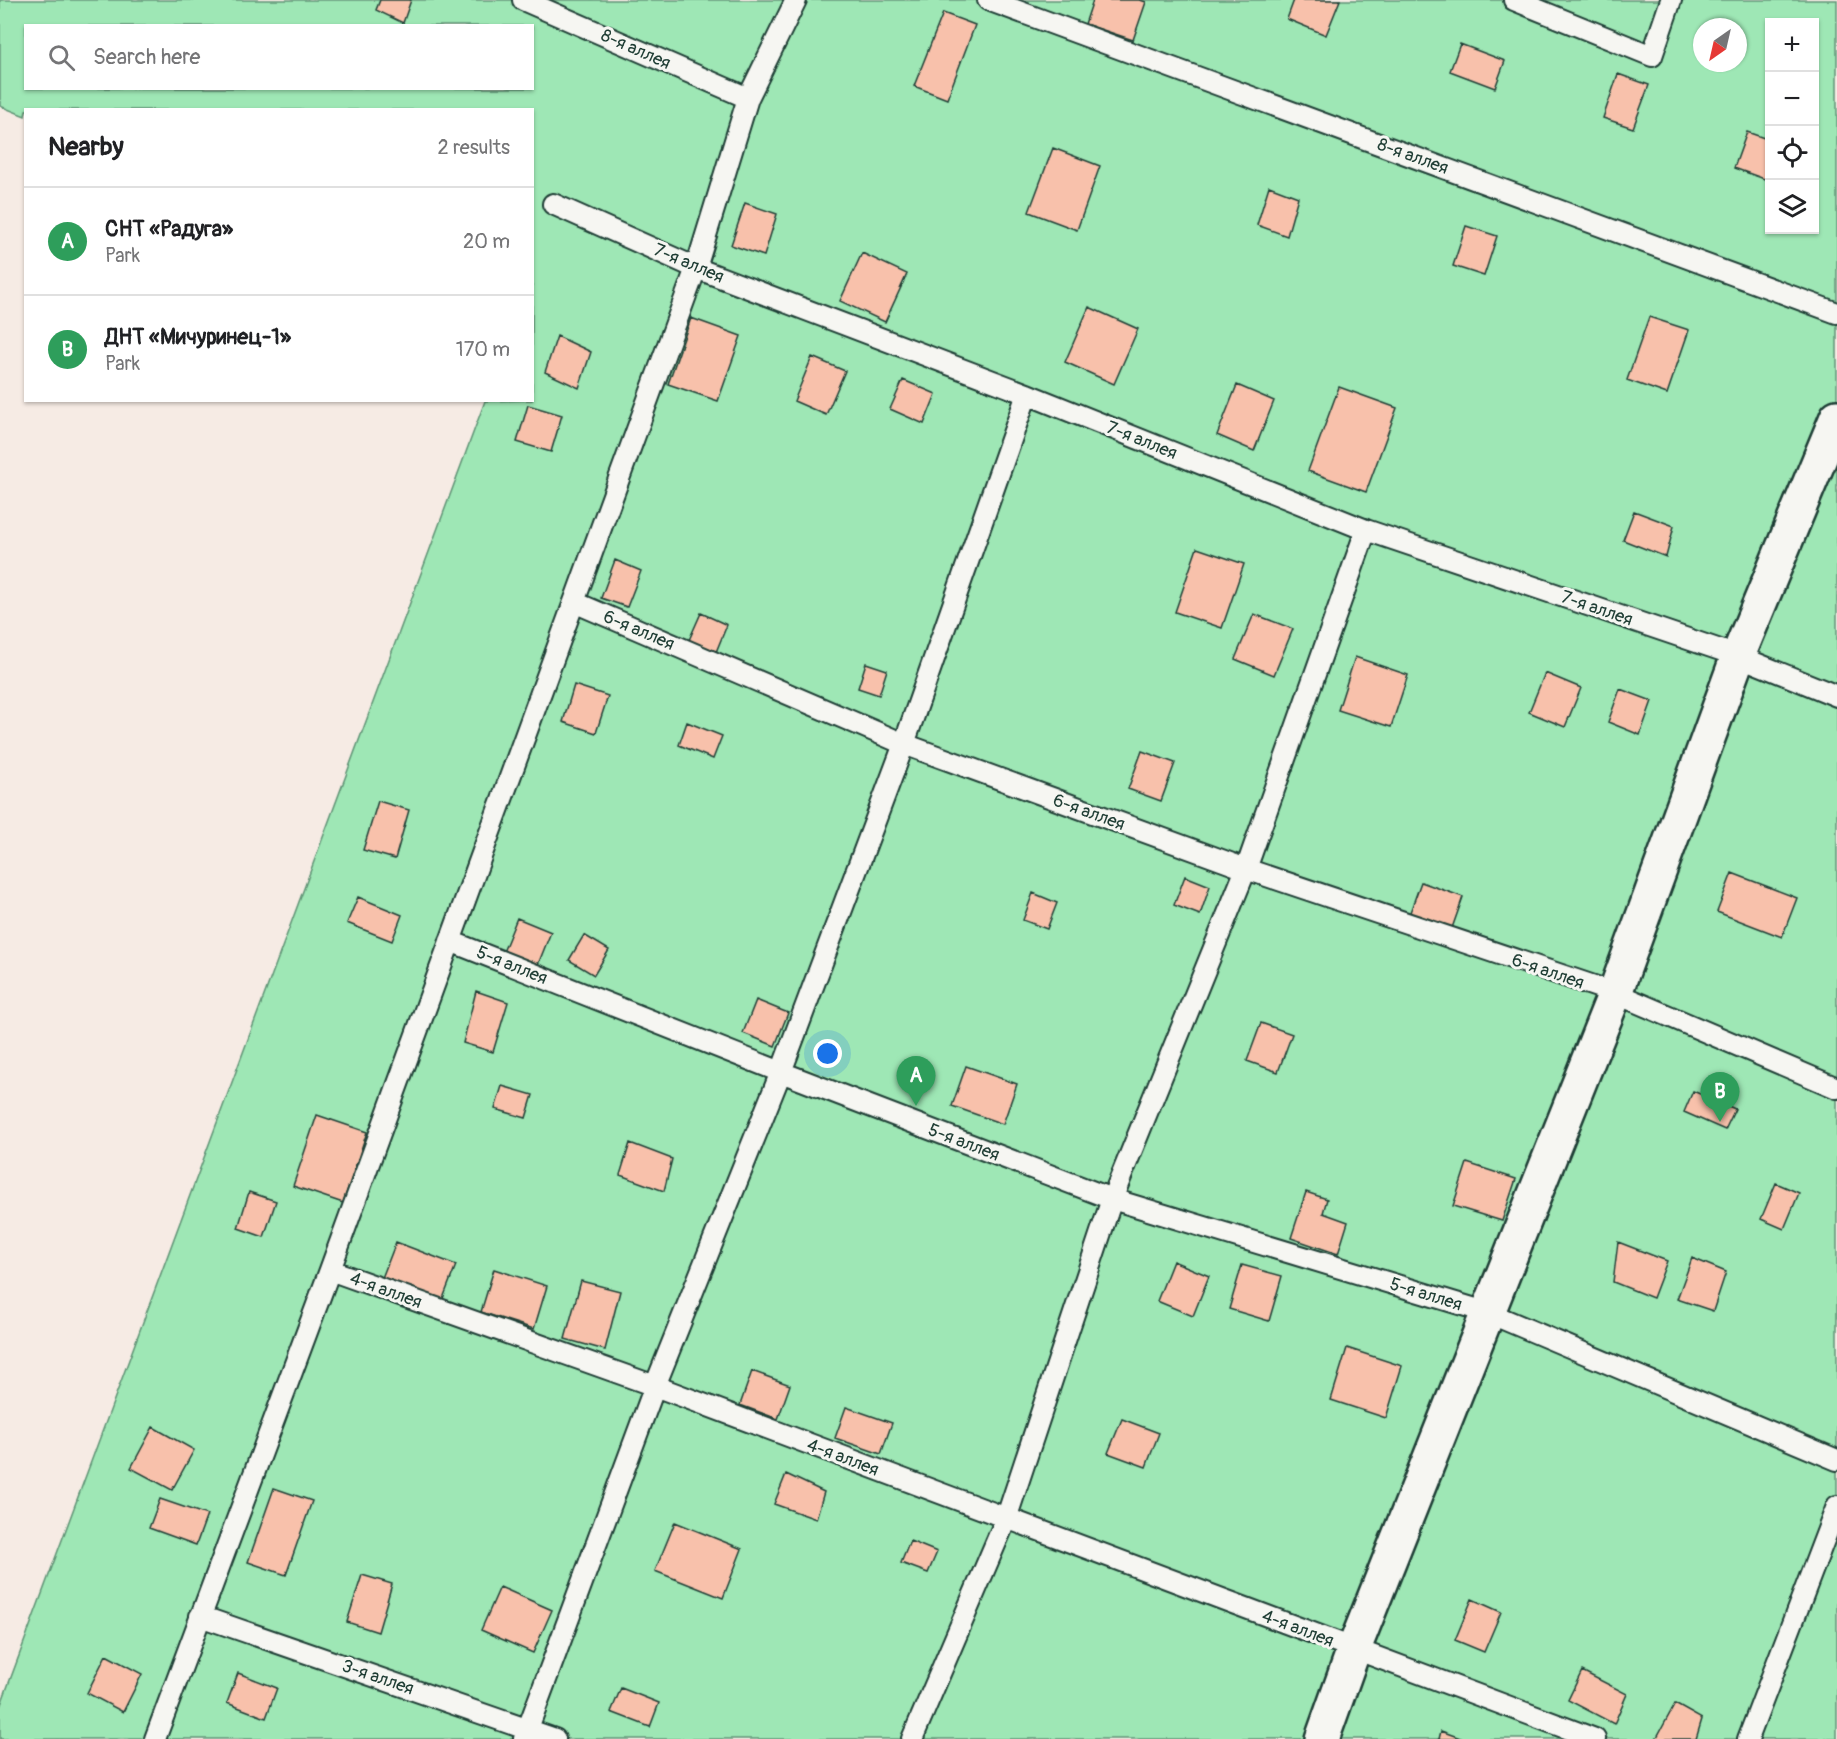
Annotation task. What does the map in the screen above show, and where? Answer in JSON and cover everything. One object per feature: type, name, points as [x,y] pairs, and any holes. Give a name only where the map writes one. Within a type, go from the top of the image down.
[{"type":"street","points":[[1322,1739],[1354,1649],[1615,993],[1738,656],[1837,417]]},
{"type":"lane","name":"8-я аллея","points":[[523,0],[748,99]]},
{"type":"lane","points":[[155,1739],[330,1270],[696,268],[748,99],[796,0]]},
{"type":"lane","name":"8-я аллея","points":[[988,0],[1837,313]]},
{"type":"lane","points":[[1514,0],[1652,57],[1671,0]]},
{"type":"lane","name":"7-я аллея","points":[[553,204],[696,268],[1028,394],[1366,530],[1738,656],[1837,696]]},
{"type":"lane","points":[[527,1734],[656,1386],[781,1072],[904,744],[1028,394]]},
{"type":"lane","points":[[912,1739],[1006,1519],[1112,1199],[1246,869],[1366,530]]},
{"type":"lane","name":"6-я аллея","points":[[574,602],[904,744],[1246,869],[1615,993],[1837,1088]]},
{"type":"lane","name":"5-я аллея","points":[[450,941],[781,1072],[1112,1199],[1489,1313],[1837,1460]]},
{"type":"lane","name":"4-я аллея","points":[[330,1270],[656,1386],[1594,1739]]},
{"type":"lane","points":[[1748,1739],[1837,1506]]},
{"type":"lane","name":"3-я аллея","points":[[200,1616],[527,1734],[555,1739]]},
{"type":"green space","points":[[0,0],[1837,0],[1837,1739],[0,1739],[0,1707],[485,402],[534,402],[534,108],[24,108],[24,116],[0,106]]},
{"type":"building","points":[[380,0],[411,0],[403,23],[376,10]]},
{"type":"building","points":[[1093,0],[1146,2],[1133,40],[1085,24]]},
{"type":"building","points":[[1294,0],[1340,0],[1326,35],[1287,19]]},
{"type":"building","points":[[943,13],[975,25],[947,99],[914,86]]},
{"type":"building","points":[[1460,44],[1505,61],[1495,88],[1450,71]]},
{"type":"building","points":[[1618,74],[1649,85],[1633,128],[1603,118]]},
{"type":"building","points":[[1747,132],[1765,138],[1765,179],[1734,168]]},
{"type":"building","points":[[1053,148],[1100,166],[1077,230],[1029,212]]},
{"type":"building","points":[[1269,186],[1298,197],[1287,236],[1257,225]]},
{"type":"building","points":[[745,203],[777,214],[764,256],[731,245]]},
{"type":"building","points":[[1466,226],[1497,236],[1484,276],[1453,266]]},
{"type":"building","points":[[862,253],[907,274],[885,322],[840,301]]},
{"type":"building","points":[[1089,307],[1138,329],[1114,384],[1065,362]]},
{"type":"building","points":[[1649,317],[1689,330],[1667,394],[1627,380]]},
{"type":"building","points":[[691,318],[741,336],[718,401],[668,384]]},
{"type":"building","points":[[557,336],[591,352],[579,388],[545,372]]},
{"type":"building","points":[[812,357],[845,371],[826,415],[794,401]]},
{"type":"building","points":[[903,380],[936,394],[924,424],[890,409]]},
{"type":"building","points":[[1237,385],[1274,401],[1254,451],[1217,435]]},
{"type":"building","points":[[1339,387],[1397,408],[1366,492],[1308,471]]},
{"type":"building","points":[[528,405],[562,415],[551,452],[517,442]]},
{"type":"building","points":[[1634,511],[1674,526],[1666,557],[1623,540]]},
{"type":"building","points":[[1197,548],[1244,564],[1222,628],[1175,612]]},
{"type":"building","points":[[615,560],[641,571],[627,607],[601,598]]},
{"type":"building","points":[[701,613],[727,625],[716,652],[689,640]]},
{"type":"building","points":[[1254,614],[1293,629],[1274,675],[1235,659]]},
{"type":"building","points":[[1355,657],[1408,675],[1391,727],[1338,710]]},
{"type":"building","points":[[866,663],[887,670],[879,695],[858,688]]},
{"type":"building","points":[[1545,673],[1581,688],[1565,727],[1529,712]]},
{"type":"building","points":[[574,685],[608,696],[596,733],[563,722]]},
{"type":"building","points":[[1620,689],[1652,701],[1640,735],[1608,722]]},
{"type":"building","points":[[687,722],[722,736],[713,759],[679,745]]},
{"type":"building","points":[[1142,751],[1175,763],[1161,801],[1128,789]]},
{"type":"building","points":[[378,801],[409,810],[395,859],[363,850]]},
{"type":"building","points":[[1732,873],[1797,898],[1782,937],[1717,912]]},
{"type":"building","points":[[1185,876],[1210,886],[1200,915],[1174,905]]},
{"type":"building","points":[[1421,882],[1463,897],[1451,931],[1409,915]]},
{"type":"building","points":[[1033,893],[1057,903],[1047,929],[1023,920]]},
{"type":"building","points":[[358,897],[402,915],[392,941],[347,923]]},
{"type":"building","points":[[517,918],[551,932],[537,967],[503,952]]},
{"type":"building","points":[[584,935],[609,950],[594,975],[569,960]]},
{"type":"building","points":[[476,991],[508,1002],[493,1052],[463,1043]]},
{"type":"building","points":[[756,1000],[788,1013],[775,1046],[743,1033]]},
{"type":"building","points":[[1261,1023],[1292,1034],[1278,1072],[1247,1061]]},
{"type":"building","points":[[966,1066],[1017,1084],[1003,1124],[952,1106]]},
{"type":"building","points":[[502,1086],[533,1095],[526,1118],[495,1109]]},
{"type":"building","points":[[1693,1091],[1735,1109],[1725,1130],[1684,1112]]},
{"type":"building","points":[[317,1115],[367,1132],[343,1203],[293,1186]]},
{"type":"building","points":[[630,1143],[672,1159],[664,1191],[620,1175]]},
{"type":"building","points":[[1467,1163],[1516,1179],[1502,1221],[1453,1206]]},
{"type":"building","points":[[1776,1183],[1799,1193],[1784,1229],[1761,1219]]},
{"type":"building","points":[[249,1192],[276,1201],[264,1237],[238,1228]]},
{"type":"building","points":[[1306,1192],[1327,1199],[1323,1213],[1348,1222],[1338,1254],[1291,1238]]},
{"type":"building","points":[[396,1242],[456,1265],[442,1301],[382,1278]]},
{"type":"building","points":[[1618,1242],[1667,1261],[1653,1298],[1613,1282]]},
{"type":"building","points":[[1692,1258],[1726,1272],[1713,1311],[1677,1299]]},
{"type":"building","points":[[1173,1261],[1209,1276],[1193,1316],[1157,1301]]},
{"type":"building","points":[[1242,1265],[1282,1276],[1269,1321],[1229,1309]]},
{"type":"building","points":[[494,1269],[547,1286],[534,1329],[481,1312]]},
{"type":"building","points":[[581,1281],[620,1291],[605,1350],[565,1339]]},
{"type":"building","points":[[1347,1348],[1402,1366],[1386,1418],[1331,1400]]},
{"type":"building","points":[[752,1371],[790,1385],[778,1419],[740,1405]]},
{"type":"building","points":[[846,1407],[892,1423],[881,1454],[835,1438]]},
{"type":"building","points":[[1122,1419],[1159,1433],[1146,1467],[1108,1453]]},
{"type":"building","points":[[153,1427],[194,1450],[172,1490],[131,1468]]},
{"type":"building","points":[[786,1474],[824,1492],[816,1519],[774,1504]]},
{"type":"building","points":[[274,1488],[312,1501],[286,1575],[248,1562]]},
{"type":"building","points":[[160,1499],[207,1515],[196,1545],[149,1528]]},
{"type":"building","points":[[675,1522],[742,1549],[723,1598],[655,1571]]},
{"type":"building","points":[[910,1541],[937,1552],[928,1573],[901,1563]]},
{"type":"building","points":[[362,1575],[392,1584],[378,1632],[347,1622]]},
{"type":"building","points":[[500,1587],[552,1610],[533,1653],[481,1630]]},
{"type":"building","points":[[1472,1599],[1501,1612],[1484,1652],[1455,1640]]},
{"type":"building","points":[[106,1655],[142,1674],[123,1712],[87,1693]]},
{"type":"building","points":[[1582,1671],[1627,1694],[1614,1724],[1568,1700]]},
{"type":"building","points":[[238,1673],[277,1688],[266,1718],[227,1703]]},
{"type":"building","points":[[621,1688],[659,1703],[650,1727],[611,1712]]},
{"type":"building","points":[[1675,1704],[1702,1719],[1696,1739],[1656,1739]]},
{"type":"building","points":[[1441,1731],[1463,1739],[1439,1739]]},
{"type":"place","name":"СНТ «Радуга»","points":[[916,1106]]},
{"type":"place","name":"ДНТ «Мичуринец-1»","points":[[1720,1122]]}]
